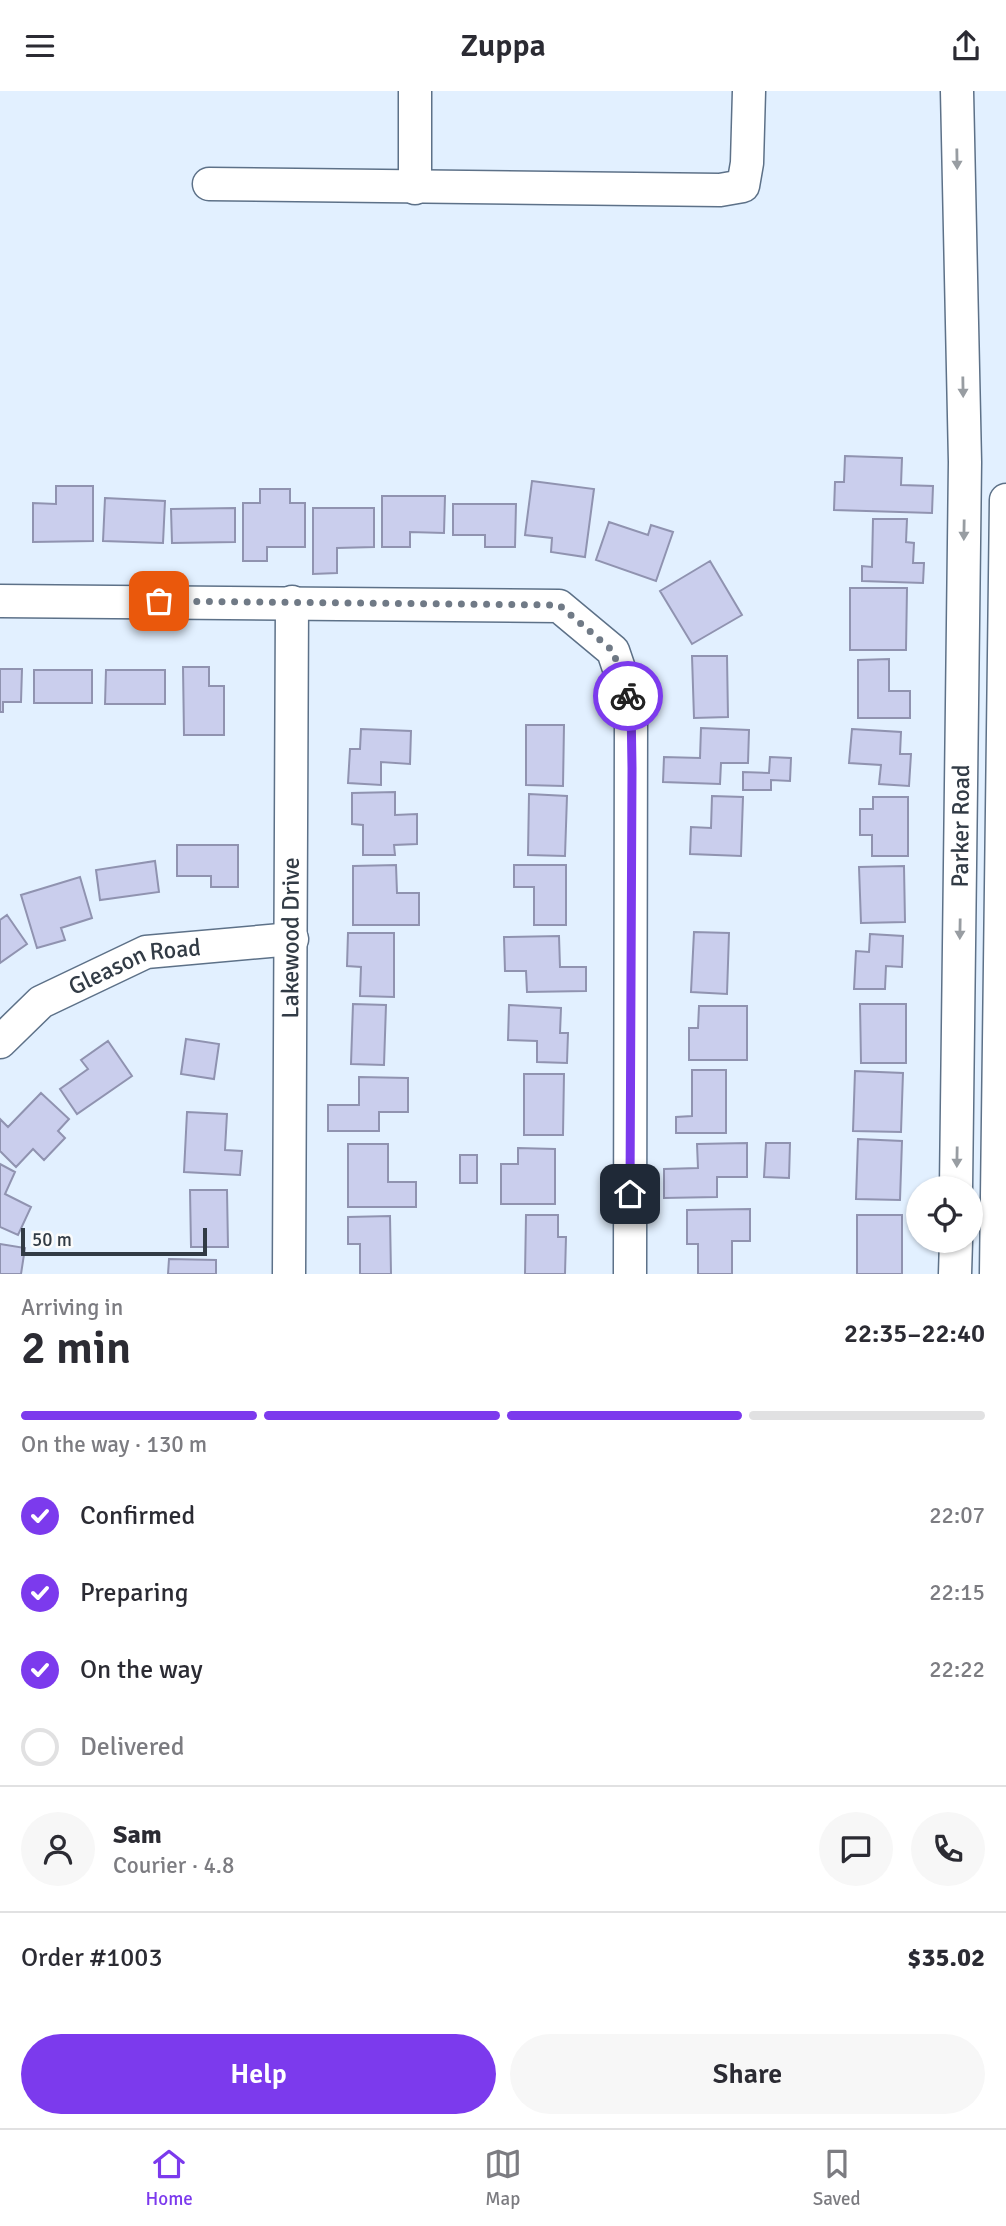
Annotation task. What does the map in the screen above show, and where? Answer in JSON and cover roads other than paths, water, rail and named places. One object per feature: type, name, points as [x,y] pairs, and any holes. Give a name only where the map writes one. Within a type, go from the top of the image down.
[{"type":"street","points":[[415,91],[415,188]]},
{"type":"street","points":[[209,184],[720,190],[743,186],[747,163],[749,91]]},
{"type":"street","name":"Parker Road","points":[[957,91],[965,462],[957,1176]]},
{"type":"street","name":"Parker Road","points":[[996,1274],[1006,500]]},
{"type":"street","points":[[0,601],[559,605],[613,651],[631,704],[630,1274]]},
{"type":"street","name":"Lakewood Drive","points":[[289,1274],[292,602]]},
{"type":"street","points":[[960,881],[1001,882]]},
{"type":"street","name":"Gleason Road","points":[[0,1042],[41,1002],[146,953],[292,939]]},
{"type":"street","points":[[956,1253],[956,1274]]}]
